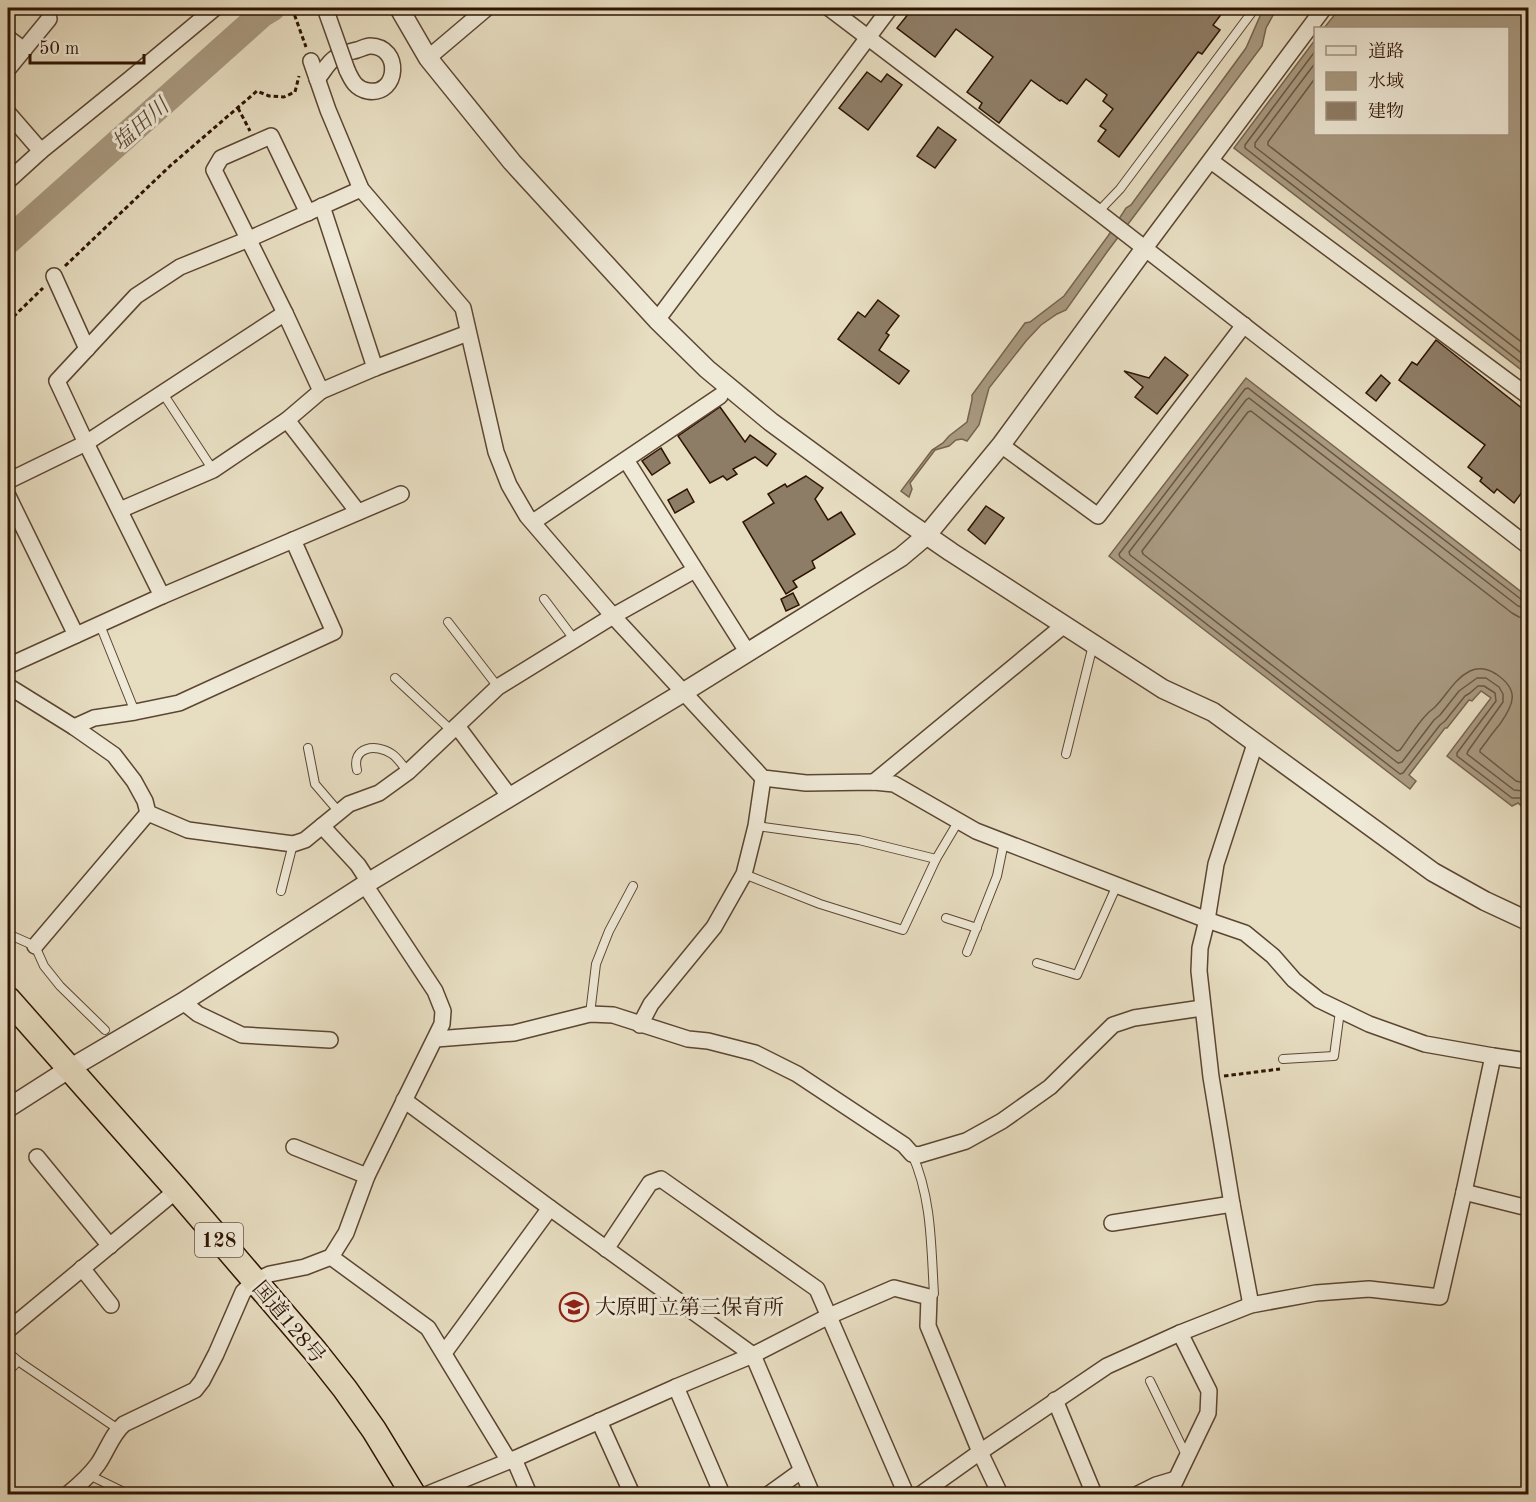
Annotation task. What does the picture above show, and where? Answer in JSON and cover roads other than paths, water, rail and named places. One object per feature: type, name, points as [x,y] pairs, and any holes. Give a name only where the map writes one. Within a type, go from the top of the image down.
[{"type":"highway","name":"国道128号","points":[[8,999],[177,1190],[315,1351],[374,1430],[413,1494]]},
{"type":"street","points":[[8,181],[41,151],[215,8]]},
{"type":"street","points":[[317,79],[335,58],[370,46],[383,49],[390,57],[393,69],[392,77],[386,87],[374,92],[361,90],[352,82],[347,70],[325,8]]},
{"type":"street","points":[[399,8],[428,58],[512,162],[657,320],[707,369],[771,422],[926,536],[1063,626],[1163,689],[1213,712],[1433,872],[1485,901],[1528,921]]},
{"type":"street","points":[[428,58],[487,8]]},
{"type":"street","points":[[829,8],[1100,213],[1528,546]]},
{"type":"street","points":[[657,320],[890,8]]},
{"type":"street","points":[[8,1108],[183,1002],[367,884],[748,653],[901,557],[926,536],[1001,445],[1324,8]]},
{"type":"street","points":[[8,69],[49,19]]},
{"type":"street","points":[[8,38],[24,50]]},
{"type":"street","points":[[311,61],[328,110],[361,189],[463,308],[496,452],[509,485],[527,516],[612,615],[763,778],[806,783],[894,784],[976,831],[1245,933],[1273,956],[1294,980],[1319,1000],[1369,1024],[1425,1044],[1528,1061]]},
{"type":"street","points":[[8,113],[41,151]]},
{"type":"street","points":[[308,213],[271,136],[221,158],[214,170],[321,391]]},
{"type":"street","points":[[1211,161],[1528,396]]},
{"type":"street","points":[[162,596],[57,381],[136,296],[180,267],[361,189]]},
{"type":"street","points":[[322,206],[375,368]]},
{"type":"street","points":[[54,276],[87,349]]},
{"type":"street","points":[[8,481],[86,443],[285,313]]},
{"type":"street","points":[[1001,445],[1098,516],[1244,325]]},
{"type":"street","points":[[120,510],[213,470],[287,420],[321,391],[468,333]]},
{"type":"street","points":[[533,522],[720,396]]},
{"type":"street","points":[[287,420],[358,512]]},
{"type":"street","points":[[626,460],[748,653]]},
{"type":"street","points":[[8,666],[162,596],[401,494]]},
{"type":"street","points":[[8,496],[76,634]]},
{"type":"street","points":[[74,727],[94,718],[179,703],[334,632],[293,540]]},
{"type":"street","points":[[148,813],[188,830],[293,844],[305,840],[349,804],[379,793],[408,772],[498,687],[612,615],[695,570]]},
{"type":"street","points":[[874,782],[1063,626]]},
{"type":"street","points":[[8,686],[114,755],[134,781],[145,801],[148,813]]},
{"type":"street","points":[[454,728],[510,797]]},
{"type":"street","points":[[1251,1305],[1211,1077],[1199,972],[1200,948],[1216,864],[1255,744]]},
{"type":"street","points":[[640,1025],[651,1004],[714,927],[744,874],[756,826],[763,778]]},
{"type":"street","points":[[35,946],[148,813]]},
{"type":"street","points":[[68,1494],[89,1475],[118,1429],[124,1424],[195,1390],[216,1354],[243,1292],[255,1281],[270,1274],[305,1267],[331,1257],[345,1233],[367,1176],[442,1024],[443,1011],[435,991],[367,884],[358,865],[322,826]]},
{"type":"street","points":[[183,1002],[198,1014],[242,1035],[330,1040]]},
{"type":"street","points":[[436,1039],[514,1033],[590,1014],[613,1015],[688,1039],[708,1041],[755,1053],[797,1074],[904,1145],[912,1154],[919,1155],[966,1140],[1002,1120],[1050,1087],[1113,1025],[1134,1018],[1202,1008]]},
{"type":"street","points":[[921,1494],[1107,1366],[1180,1333],[1251,1305],[1316,1293],[1369,1289],[1440,1297],[1493,1056]]},
{"type":"street","points":[[404,1100],[753,1355],[812,1494]]},
{"type":"street","points":[[294,1147],[367,1176]]},
{"type":"street","points":[[37,1157],[110,1246]]},
{"type":"street","points":[[606,1249],[650,1183],[661,1179],[817,1289],[906,1494]]},
{"type":"street","points":[[8,1330],[177,1190]]},
{"type":"street","points":[[1464,1192],[1528,1208]]},
{"type":"street","points":[[1112,1223],[1232,1204]]},
{"type":"street","points":[[444,1353],[550,1208]]},
{"type":"street","points":[[331,1257],[428,1328],[511,1460],[529,1494]]},
{"type":"street","points":[[82,1269],[111,1305]]},
{"type":"street","points":[[428,1494],[753,1355],[829,1316],[894,1287],[929,1297],[928,1326],[980,1452],[1000,1494]]},
{"type":"street","points":[[1169,1494],[1209,1413],[1209,1391],[1180,1333]]},
{"type":"street","points":[[676,1387],[722,1494]]},
{"type":"street","points":[[1055,1400],[1094,1494]]},
{"type":"street","points":[[599,1421],[632,1494]]},
{"type":"street","points":[[769,1494],[801,1471]]},
{"type":"street","points":[[1138,1494],[1176,1479]]},
{"type":"lane","points":[[1100,213],[1255,8]]},
{"type":"lane","points":[[162,392],[213,470]]},
{"type":"lane","points":[[544,599],[574,639]]},
{"type":"lane","points":[[448,622],[498,687]]},
{"type":"lane","points":[[100,625],[135,712]]},
{"type":"lane","points":[[1066,754],[1093,645]]},
{"type":"lane","points":[[394,678],[454,728]]},
{"type":"lane","points":[[308,748],[315,784],[339,812]]},
{"type":"lane","points":[[357,770],[354,762],[358,753],[374,748],[393,754],[408,772]]},
{"type":"lane","points":[[744,874],[820,904],[903,930],[936,859],[958,822]]},
{"type":"lane","points":[[756,826],[859,840],[936,859]]},
{"type":"lane","points":[[967,952],[997,876],[1004,842]]},
{"type":"lane","points":[[281,891],[293,844]]},
{"type":"lane","points":[[1037,963],[1077,975],[1117,885]]},
{"type":"lane","points":[[590,1014],[596,964],[609,931],[633,886]]},
{"type":"lane","points":[[946,918],[976,928]]},
{"type":"lane","points":[[8,934],[35,946],[44,966],[60,986],[105,1030]]},
{"type":"lane","points":[[1284,1059],[1334,1056],[1340,1011]]},
{"type":"lane","points":[[912,1154],[921,1173],[928,1207],[934,1294],[929,1297]]},
{"type":"lane","points":[[8,1352],[118,1429]]},
{"type":"lane","points":[[8,1372],[18,1361]]},
{"type":"lane","points":[[1150,1381],[1187,1457]]},
{"type":"lane","points":[[89,1475],[128,1494]]},
{"type":"water","points":[[1266,8],[1277,8],[1266,28],[1262,46],[1066,310],[1041,325],[989,388],[979,425],[967,441],[956,440],[949,446],[935,450],[910,483],[912,489],[909,497],[901,491],[932,450],[967,422],[972,395],[1025,323],[1030,322],[1064,296],[1126,208],[1131,205],[1246,48]]},
{"type":"water","points":[[1340,8],[1528,8],[1528,375],[1234,148],[1314,41],[1314,135],[1509,135],[1509,27],[1325,27]]},
{"type":"water","points":[[1246,378],[1528,597],[1528,812],[1518,803],[1512,806],[1447,756],[1491,698],[1481,691],[1472,701],[1469,700],[1445,728],[1409,775],[1416,781],[1410,789],[1109,556]]},
{"type":"waterway","name":"塩田川","points":[[8,241],[262,14],[272,8]]},
{"type":"place","name":"大原町立第三保育所","points":[[574,1307]]}]
